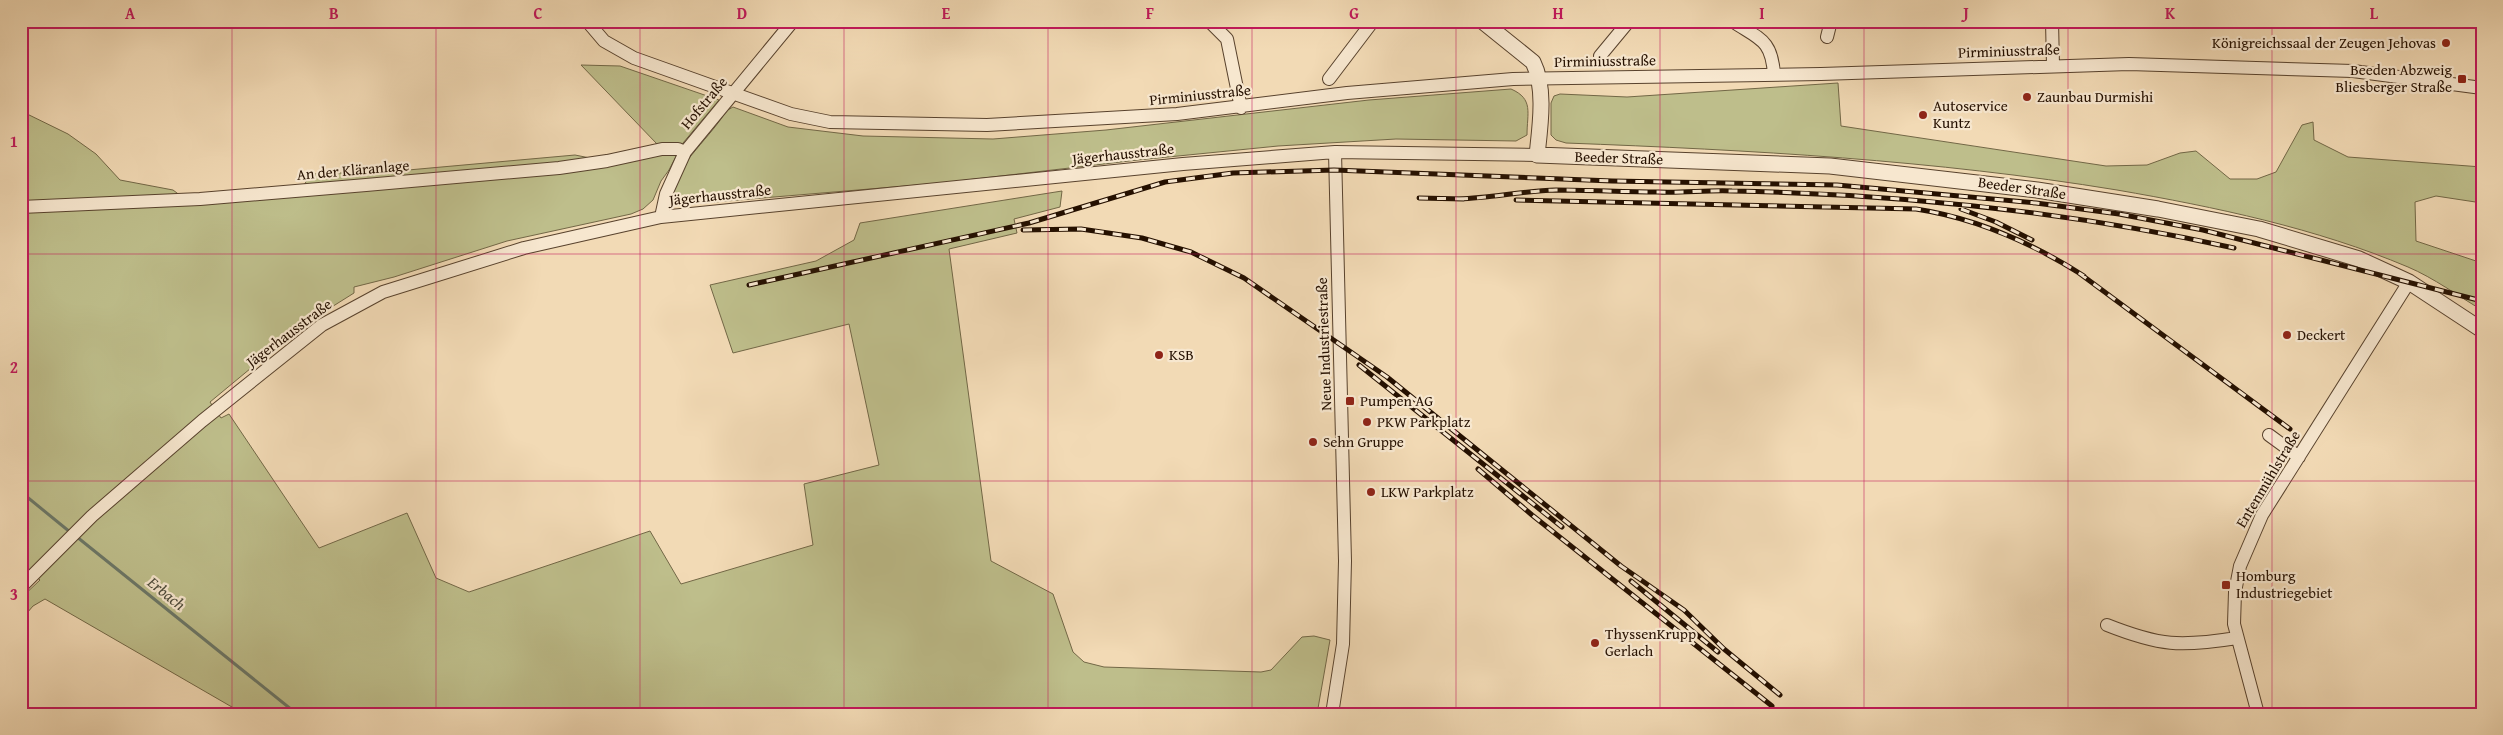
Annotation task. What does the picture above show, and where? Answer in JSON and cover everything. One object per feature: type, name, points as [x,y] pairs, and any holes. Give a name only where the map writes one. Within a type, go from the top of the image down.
[{"type":"street","name":"Pirminiusstraße","points":[[587,21],[604,41],[634,58],[734,92],[791,114],[811,119],[853,123],[987,125],[1136,118],[1473,82],[2128,64],[2352,71],[2482,88]]},
{"type":"street","name":"Hofstraße","points":[[661,217],[666,194],[685,152],[793,21]]},
{"type":"street","points":[[1209,21],[1223,26],[1230,49],[1241,108]]},
{"type":"street","points":[[1329,79],[1373,21]]},
{"type":"street","points":[[1482,21],[1533,62],[1539,79],[1540,103],[1537,155]]},
{"type":"street","points":[[1600,56],[1629,21]]},
{"type":"street","points":[[1732,21],[1766,43],[1773,59],[1774,75]]},
{"type":"street","points":[[1827,37],[1831,21]]},
{"type":"street","points":[[2052,21],[2053,66]]},
{"type":"street","name":"An der Kläranlage","points":[[21,208],[200,199],[560,168],[607,161],[662,149],[678,149],[685,152]]},
{"type":"street","name":"Jägerhausstraße","points":[[21,587],[88,520],[300,342],[355,306],[410,282],[524,248],[661,217],[1183,164],[1335,152],[1537,155]]},
{"type":"street","name":"Neue Industriestraße","points":[[1332,714],[1343,644],[1345,561],[1335,152]]},
{"type":"street","name":"Beeder Straße","points":[[1537,155],[1830,166],[2037,190],[2158,209],[2259,229],[2359,259],[2409,282],[2482,330]]},
{"type":"street","name":"Entenmühlstraße","points":[[2258,714],[2237,638],[2234,605],[2240,566],[2262,515],[2409,282]]},
{"type":"street","points":[[2269,435],[2299,457]]},
{"type":"street","points":[[2107,625],[2144,640],[2175,644],[2198,644],[2237,638]]},
{"type":"green space","points":[[581,65],[620,66],[719,100],[683,143],[661,181],[653,200],[643,209],[631,214],[507,241],[394,277],[354,287],[354,293],[303,325],[210,402],[221,418],[229,414],[319,548],[407,513],[436,578],[469,592],[650,531],[681,584],[813,545],[804,484],[879,465],[849,324],[733,353],[710,285],[816,261],[854,240],[860,223],[1062,191],[1060,207],[1014,219],[1017,233],[949,249],[991,561],[1053,594],[1073,652],[1084,662],[1104,667],[1261,672],[1271,670],[1302,637],[1314,636],[1330,640],[1317,714],[244,714],[45,599],[33,606],[21,620],[21,598],[40,580],[21,563],[21,111],[68,134],[96,154],[120,180],[173,190],[193,205],[304,185],[311,174],[397,171],[575,155],[595,159],[657,144]]},
{"type":"green space","points":[[1838,83],[1841,126],[2106,166],[2147,165],[2180,153],[2196,151],[2230,179],[2257,179],[2276,172],[2302,125],[2313,122],[2314,140],[2348,157],[2482,167],[2482,203],[2436,196],[2415,202],[2416,241],[2482,263],[2482,310],[2418,271],[2338,241],[2265,220],[2117,190],[1980,171],[1842,158],[1566,143],[1556,140],[1551,135],[1551,103],[1554,96],[1560,94],[1627,97]]},
{"type":"green space","points":[[1511,89],[1523,97],[1528,108],[1527,135],[1516,141],[1396,139],[1278,146],[941,183],[691,204],[675,199],[673,190],[676,179],[688,160],[726,111],[733,107],[788,127],[863,136],[993,139],[1106,130],[1369,100]]},
{"type":"waterway","name":"Erbach","points":[[21,492],[70,532]]},
{"type":"waterway","name":"Erbach","points":[[77,537],[297,714]]},
{"type":"railway","points":[[749,285],[1029,223],[1165,182],[1233,173],[1334,170],[1612,181],[1837,185],[2036,203],[2119,214],[2203,230],[2482,301]]},
{"type":"railway","points":[[1459,199],[1556,190],[1723,191],[1859,196],[1985,207],[2048,215],[2110,224],[2234,248]]},
{"type":"railway","points":[[1419,198],[1464,199]]},
{"type":"railway","points":[[1516,200],[1916,209],[1960,219],[2003,234],[2045,253],[2084,276]]},
{"type":"railway","points":[[1961,209],[1996,222],[2032,240]]},
{"type":"railway","points":[[1023,230],[1081,229],[1142,238],[1191,252],[1244,278],[1387,377],[1621,566],[1684,610],[1724,649],[1780,695]]},
{"type":"railway","points":[[2079,273],[2290,429]]},
{"type":"railway","points":[[1359,365],[1562,527]]},
{"type":"railway","points":[[1478,469],[1532,515],[1772,706]]},
{"type":"railway","points":[[1631,581],[1718,652]]},
{"type":"place","name":"Königreichssaal der Zeugen Jehovas","points":[[2446,43]]},
{"type":"place","name":"Beeden Abzweig Bliesberger Straße","points":[[2462,79]]},
{"type":"place","name":"Zaunbau Durmishi","points":[[2027,97]]},
{"type":"place","name":"Autoservice Kuntz","points":[[1923,115]]},
{"type":"place","name":"Deckert","points":[[2287,335]]},
{"type":"place","name":"KSB","points":[[1159,355]]},
{"type":"place","name":"Pumpen AG","points":[[1350,401]]},
{"type":"place","name":"PKW Parkplatz","points":[[1367,422]]},
{"type":"place","name":"Sehn Gruppe","points":[[1313,442]]},
{"type":"place","name":"LKW Parkplatz","points":[[1371,492]]},
{"type":"place","name":"Homburg Industriegebiet","points":[[2226,585]]},
{"type":"place","name":"ThyssenKrupp Gerlach","points":[[1595,643]]}]
